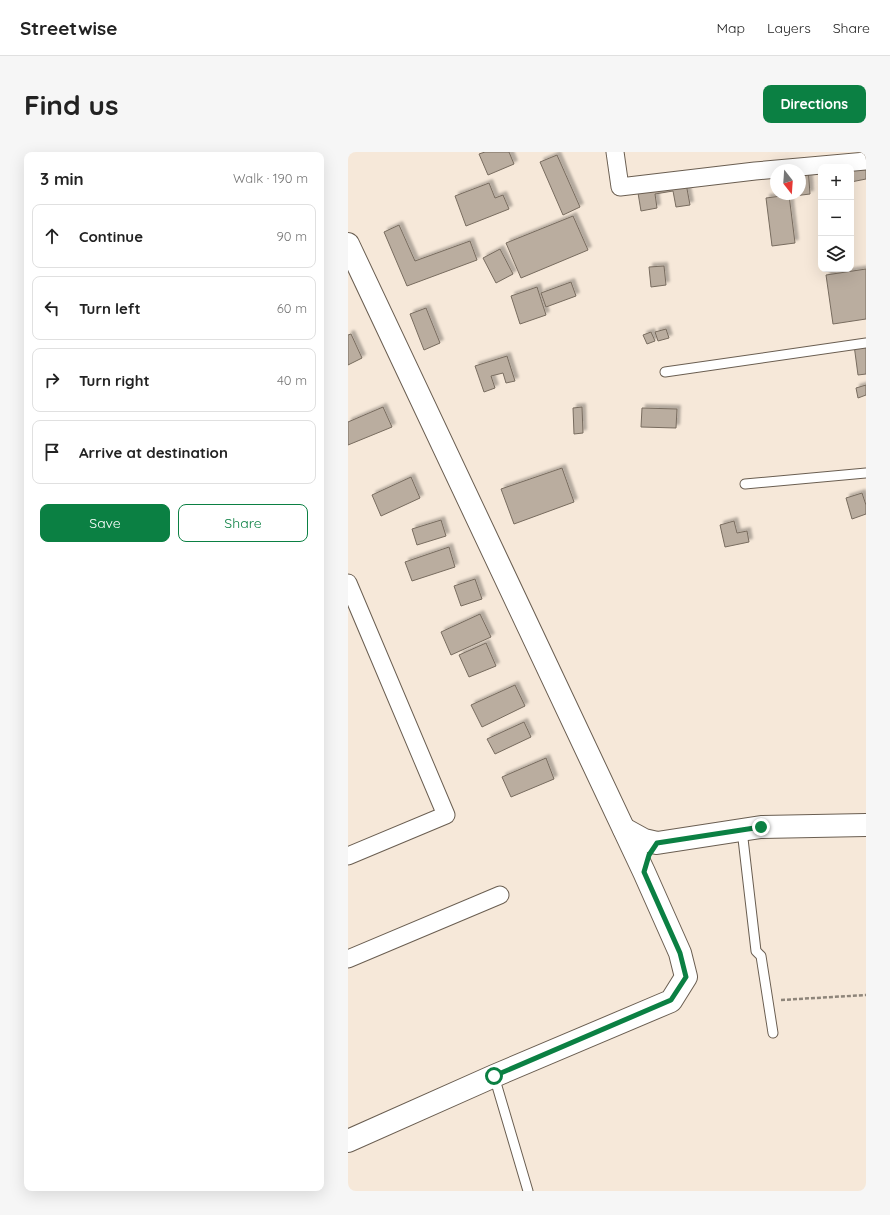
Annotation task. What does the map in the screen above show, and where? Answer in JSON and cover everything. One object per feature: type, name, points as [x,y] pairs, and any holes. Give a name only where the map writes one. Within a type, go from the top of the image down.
[{"type":"street","points":[[615,152],[620,187],[755,171],[866,161]]},
{"type":"street","points":[[348,244],[644,872],[680,953],[686,977],[671,1000],[348,1141]]},
{"type":"street","points":[[348,583],[446,815],[348,856]]},
{"type":"street","points":[[624,829],[644,840],[657,843],[761,827],[866,825]]},
{"type":"street","points":[[644,872],[649,855],[657,843]]},
{"type":"street","points":[[348,959],[500,895]]},
{"type":"lane","points":[[665,372],[866,343]]},
{"type":"lane","points":[[745,484],[866,473]]},
{"type":"lane","points":[[742,830],[756,951],[761,956],[773,1033]]},
{"type":"lane","points":[[494,1076],[528,1191]]},
{"type":"path","points":[[768,1000],[866,994]]},
{"type":"building","points":[[485,152],[509,152],[514,164],[488,175],[479,154]]},
{"type":"building","points":[[557,155],[580,207],[563,215],[540,162]]},
{"type":"building","points":[[808,167],[810,194],[806,194],[806,168]]},
{"type":"building","points":[[866,168],[866,179],[854,181],[854,170]]},
{"type":"building","points":[[685,178],[690,205],[676,207],[673,191],[655,194],[657,208],[641,211],[637,187]]},
{"type":"building","points":[[489,183],[495,198],[503,195],[509,209],[466,226],[455,196]]},
{"type":"building","points":[[770,197],[770,200],[790,200],[795,243],[772,246],[766,198]]},
{"type":"building","points":[[573,216],[588,250],[521,278],[506,243]]},
{"type":"building","points":[[399,225],[415,261],[470,241],[477,260],[407,286],[384,232]]},
{"type":"building","points":[[500,249],[513,274],[496,283],[483,258]]},
{"type":"building","points":[[664,266],[666,285],[651,287],[649,267]]},
{"type":"building","points":[[866,269],[866,319],[833,324],[826,275]]},
{"type":"building","points":[[571,282],[576,296],[546,307],[541,293]]},
{"type":"building","points":[[537,287],[546,315],[520,324],[511,296]]},
{"type":"building","points":[[426,308],[440,343],[424,350],[410,314]]},
{"type":"building","points":[[666,329],[669,338],[658,341],[655,332]]},
{"type":"building","points":[[651,332],[655,341],[647,344],[643,335]]},
{"type":"building","points":[[351,334],[362,358],[348,365],[348,335]]},
{"type":"building","points":[[866,344],[866,374],[858,375],[854,345]]},
{"type":"building","points":[[507,356],[515,381],[506,383],[503,373],[491,376],[495,388],[484,392],[475,366]]},
{"type":"building","points":[[866,385],[866,395],[858,398],[856,388]]},
{"type":"building","points":[[383,407],[392,427],[348,445],[348,422]]},
{"type":"building","points":[[582,407],[583,433],[574,434],[573,408]]},
{"type":"building","points":[[642,408],[677,409],[676,428],[641,427]]},
{"type":"building","points":[[562,468],[574,502],[514,524],[501,489]]},
{"type":"building","points":[[411,477],[420,498],[381,516],[372,495]]},
{"type":"building","points":[[862,493],[866,505],[866,514],[852,519],[846,498]]},
{"type":"building","points":[[441,520],[446,536],[417,545],[412,529]]},
{"type":"building","points":[[734,521],[737,533],[747,531],[749,542],[725,547],[720,525]]},
{"type":"building","points":[[449,547],[455,567],[412,581],[405,562]]},
{"type":"building","points":[[475,579],[482,599],[461,606],[454,586]]},
{"type":"building","points":[[480,614],[491,637],[451,655],[441,632]]},
{"type":"building","points":[[486,643],[496,666],[469,677],[459,655]]},
{"type":"building","points":[[515,685],[525,706],[482,727],[471,705]]},
{"type":"building","points":[[524,722],[531,737],[495,754],[487,739]]},
{"type":"building","points":[[546,758],[554,779],[511,797],[502,777]]},
{"type":"route","points":[[494,1076],[671,1000],[686,977],[680,953],[644,872],[649,855],[657,843],[761,827]]}]
